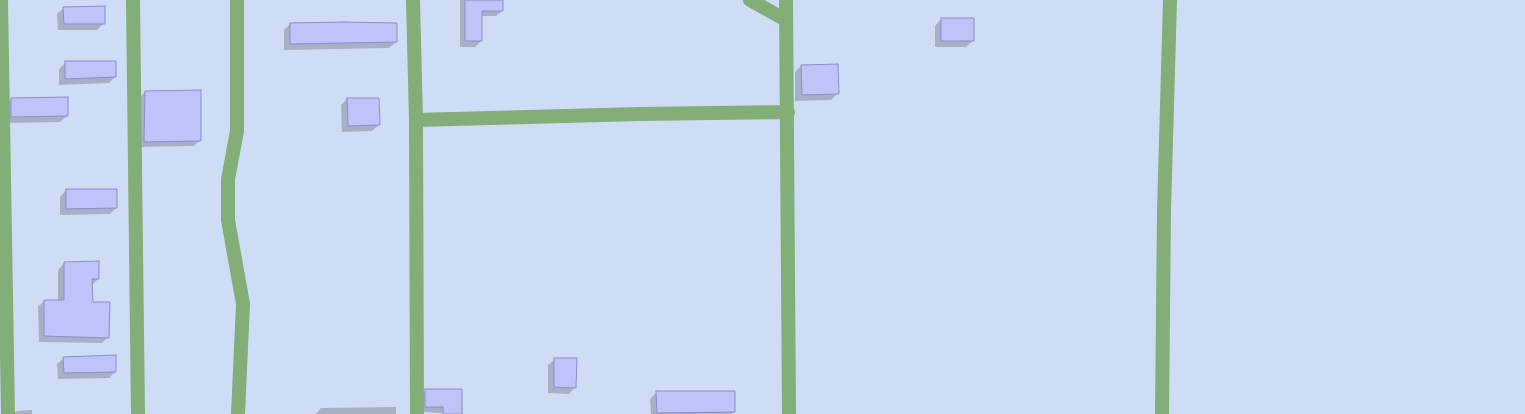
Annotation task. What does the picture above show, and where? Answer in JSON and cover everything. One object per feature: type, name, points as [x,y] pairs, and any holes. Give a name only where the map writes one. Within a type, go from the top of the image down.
[{"type":"street","points":[[1,0],[8,414]]},
{"type":"street","points":[[133,0],[138,414]]},
{"type":"street","points":[[237,0],[237,131],[228,179],[228,220],[243,304],[238,414]]},
{"type":"street","points":[[413,0],[416,120],[417,414]]},
{"type":"street","points":[[750,0],[786,20]]},
{"type":"street","points":[[786,0],[789,414]]},
{"type":"street","points":[[1162,414],[1164,211],[1170,0]]},
{"type":"street","points":[[416,120],[788,112]]},
{"type":"building","points":[[465,0],[503,0],[503,11],[482,11],[482,41],[465,41]]},
{"type":"building","points":[[105,6],[105,24],[64,24],[63,7]]},
{"type":"building","points":[[941,18],[974,18],[974,41],[941,41]]},
{"type":"building","points":[[290,23],[397,23],[397,42],[290,44]]},
{"type":"building","points":[[65,61],[116,61],[116,77],[65,79]]},
{"type":"building","points":[[838,64],[839,94],[802,95],[801,65]]},
{"type":"building","points":[[201,90],[201,141],[144,142],[145,91]]},
{"type":"building","points":[[68,97],[68,116],[11,117],[11,98]]},
{"type":"building","points":[[347,98],[379,98],[380,125],[348,126]]},
{"type":"building","points":[[66,189],[117,189],[117,208],[66,209]]},
{"type":"building","points":[[99,261],[99,279],[92,279],[93,302],[110,302],[109,338],[44,336],[44,300],[64,300],[64,262]]},
{"type":"building","points":[[116,355],[116,372],[64,373],[63,357]]},
{"type":"building","points":[[554,358],[577,358],[576,388],[554,387]]},
{"type":"building","points":[[425,389],[462,389],[462,414],[443,414],[443,407],[425,407]]},
{"type":"building","points":[[656,391],[735,391],[735,412],[657,413]]}]
